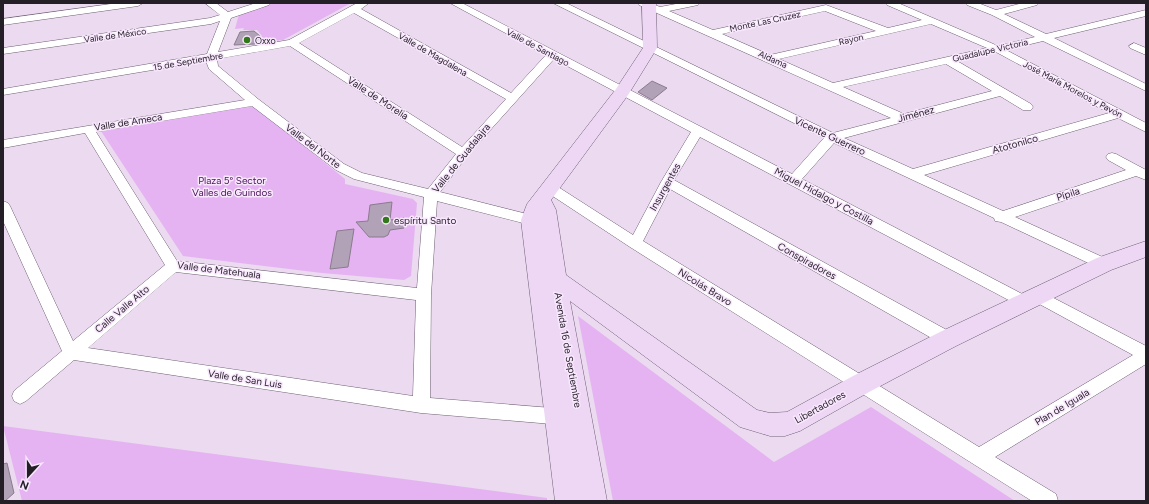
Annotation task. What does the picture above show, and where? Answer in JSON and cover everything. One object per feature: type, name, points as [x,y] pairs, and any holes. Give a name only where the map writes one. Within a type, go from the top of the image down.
[{"type":"street","points":[[3,22],[138,3]]},
{"type":"street","points":[[210,3],[227,16],[211,57]]},
{"type":"street","name":"Valle de México","points":[[3,51],[211,21],[266,3]]},
{"type":"street","name":"15 de Septiembre","points":[[3,92],[292,42],[364,3]]},
{"type":"street","name":"Valle de Santiago","points":[[455,3],[622,92]]},
{"type":"street","name":"Vicente Guerrero","points":[[558,3],[832,137],[1000,217],[1104,264]]},
{"type":"street","points":[[546,194],[622,92],[650,48],[650,6],[695,3]]},
{"type":"street","name":"José María Morelos y Pavón","points":[[890,3],[997,49],[1146,128]]},
{"type":"street","points":[[970,3],[995,12],[1146,88]]},
{"type":"street","points":[[995,12],[1034,3]]},
{"type":"street","name":"Aldama","points":[[650,6],[833,86],[902,118]]},
{"type":"street","name":"Monte Las Cruzez","points":[[712,33],[826,8],[886,31]]},
{"type":"street","name":"Valle de Magdalena","points":[[354,9],[512,98]]},
{"type":"street","name":"Guadalupe Victoria","points":[[833,86],[997,49],[1146,13]]},
{"type":"street","name":"Rayon","points":[[769,58],[933,21]]},
{"type":"street","name":"Valle de Morelia","points":[[292,42],[463,153]]},
{"type":"street","points":[[1134,46],[1146,52]]},
{"type":"street","name":"Valle de Guadalajra","points":[[421,405],[424,295],[431,194],[463,153],[552,55]]},
{"type":"street","name":"Valle del Norte","points":[[211,57],[212,64],[215,69],[254,102],[348,172],[431,194],[540,220]]},
{"type":"street","points":[[947,60],[1027,107]]},
{"type":"street","name":"Miguel Hidalgo y Costilla","points":[[622,92],[697,132],[1146,355]]},
{"type":"street","name":"Jiménez","points":[[832,137],[1001,92]]},
{"type":"street","name":"Valle de Ameca","points":[[3,144],[254,102]]},
{"type":"street","name":"Atotonilco","points":[[912,174],[1118,114]]},
{"type":"street","name":"Valle de Matehuala","points":[[88,129],[173,266],[424,295]]},
{"type":"street","name":"Insurgentes","points":[[635,243],[667,182],[697,132]]},
{"type":"street","points":[[794,180],[832,137]]},
{"type":"street","name":"Pípila","points":[[1112,157],[1142,174]]},
{"type":"street","name":"Pípila","points":[[1000,217],[1142,174]]},
{"type":"street","name":"Conspiradores","points":[[667,182],[948,339]]},
{"type":"street","name":"Avenida 16 de Septiembre","points":[[546,194],[547,210],[540,220],[556,416],[568,501]]},
{"type":"street","name":"Nicolás Bravo","points":[[546,194],[635,243],[861,384]]},
{"type":"street","points":[[3,206],[70,352]]},
{"type":"street","name":"Avenida 16 de Septiembre","points":[[540,220],[556,279],[594,501]]},
{"type":"street","name":"Libertadores","points":[[556,279],[749,419],[764,425],[779,426],[791,423],[861,384],[948,339],[1104,264],[1146,249]]},
{"type":"street","name":"Calle Valle Alto","points":[[20,396],[173,266]]},
{"type":"street","name":"Valle de San Luis","points":[[70,352],[421,405],[580,418]]},
{"type":"street","name":"Plan de Iguala","points":[[978,458],[1146,355]]},
{"type":"street","points":[[861,384],[1049,501]]},
{"type":"green space","points":[[271,3],[351,3],[283,40],[258,43],[262,36],[257,30],[243,30],[244,28],[235,29],[239,14]]},
{"type":"green space","name":"Plaza 5° Sector Valles de Guindos","points":[[253,105],[345,179],[345,184],[413,199],[417,203],[411,276],[404,280],[322,273],[183,256],[101,131]]},
{"type":"green space","points":[[578,316],[774,462],[871,407],[1015,501],[613,501]]},
{"type":"green space","points":[[3,426],[547,498],[547,501],[22,501]]},
{"type":"building","name":"Oxxo","points":[[254,31],[260,36],[255,44],[234,45],[240,32]]},
{"type":"building","points":[[652,81],[667,88],[652,100],[638,92]]},
{"type":"building","name":"espíritu Santo","points":[[392,202],[390,220],[404,218],[404,228],[390,230],[388,235],[384,237],[369,237],[356,222],[368,221],[370,205]]},
{"type":"building","points":[[354,229],[348,267],[330,269],[337,231]]},
{"type":"building","points":[[7,463],[14,493],[3,501],[3,464]]},
{"type":"place","name":"Oxxo","points":[[247,40]]},
{"type":"place","name":"espíritu Santo","points":[[386,220]]}]
